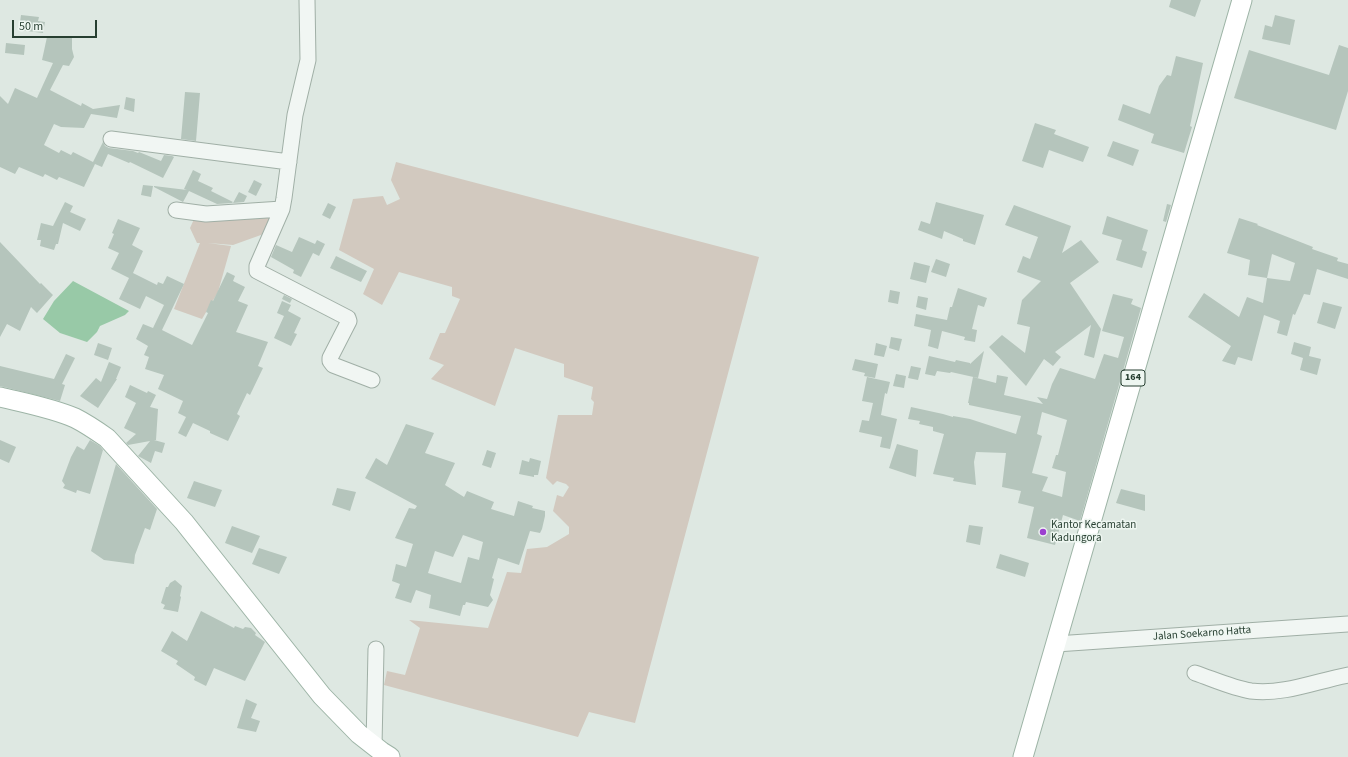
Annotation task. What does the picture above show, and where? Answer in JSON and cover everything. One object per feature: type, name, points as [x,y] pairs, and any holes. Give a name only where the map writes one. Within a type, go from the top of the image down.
[{"type":"main road","name":"164","points":[[1023,757],[1240,1]]},
{"type":"main road","points":[[0,397],[61,413],[95,429],[107,438],[184,522],[322,696],[359,734],[390,757]]},
{"type":"street","points":[[307,0],[308,60],[295,115],[282,209],[257,266],[257,271],[348,318],[349,321],[330,358],[330,361],[333,365],[372,380]]},
{"type":"street","points":[[111,139],[289,162]]},
{"type":"street","points":[[176,210],[206,214],[282,209]]},
{"type":"street","name":"Jalan Soekarno Hatta","points":[[1056,644],[1348,624]]},
{"type":"street","points":[[374,746],[376,648]]},
{"type":"street","points":[[1195,673],[1244,689],[1269,692],[1289,689],[1348,674]]},
{"type":"shaded area","points":[[396,162],[759,257],[635,723],[589,712],[578,737],[384,685],[387,671],[405,675],[420,628],[409,620],[488,628],[507,572],[521,573],[527,549],[547,547],[569,534],[569,527],[553,511],[557,495],[563,497],[569,487],[566,484],[557,481],[553,485],[546,478],[558,415],[592,415],[594,402],[591,399],[593,387],[564,377],[564,364],[515,348],[495,406],[431,379],[444,365],[429,359],[440,333],[445,333],[460,299],[452,296],[452,287],[399,272],[382,305],[363,294],[374,269],[339,250],[353,199],[383,196],[387,205],[400,199],[391,180]]},
{"type":"shaded area","points":[[278,211],[272,231],[233,245],[208,243],[231,246],[218,292],[202,319],[174,309],[200,243],[197,243],[190,228],[195,217]]},
{"type":"shaded area","points":[[73,281],[129,311],[125,315],[100,326],[97,332],[87,342],[60,333],[43,319],[54,301]]},
{"type":"building","points":[[1171,0],[1201,0],[1195,17],[1169,7]]},
{"type":"building","points":[[21,15],[39,17],[38,21],[45,22],[43,33],[19,30]]},
{"type":"building","points":[[1275,15],[1295,20],[1290,45],[1262,39],[1265,25],[1272,27]]},
{"type":"building","points":[[72,36],[72,49],[74,57],[69,66],[63,65],[50,90],[81,106],[82,103],[93,109],[120,105],[117,118],[91,114],[84,128],[61,127],[54,124],[44,145],[59,153],[61,150],[71,155],[73,152],[93,162],[103,142],[105,146],[109,148],[139,152],[161,161],[164,155],[172,156],[174,157],[163,178],[130,162],[129,163],[108,154],[102,167],[95,164],[84,187],[59,177],[57,180],[45,174],[43,177],[19,167],[15,174],[0,167],[0,96],[8,104],[15,88],[37,98],[53,63],[42,60],[47,37]]},
{"type":"building","points":[[6,43],[25,45],[24,55],[5,53]]},
{"type":"building","points":[[1339,45],[1348,48],[1348,91],[1336,130],[1234,98],[1249,50],[1329,75]]},
{"type":"building","points":[[1176,56],[1203,63],[1190,126],[1192,127],[1184,153],[1151,143],[1154,134],[1118,120],[1123,104],[1150,114],[1159,86],[1167,75],[1171,76]]},
{"type":"building","points":[[185,92],[200,93],[196,141],[181,139]]},
{"type":"building","points":[[126,97],[135,99],[134,112],[124,109]]},
{"type":"building","points":[[1035,123],[1056,130],[1054,134],[1089,147],[1083,162],[1049,150],[1043,168],[1022,161]]},
{"type":"building","points":[[1113,141],[1139,150],[1133,166],[1107,156]]},
{"type":"building","points":[[193,170],[201,174],[198,181],[213,188],[211,191],[233,202],[217,204],[189,191],[183,202],[154,187],[187,190],[184,189]]},
{"type":"building","points":[[254,180],[262,184],[256,196],[248,192]]},
{"type":"building","points":[[143,185],[153,186],[151,197],[141,195]]},
{"type":"building","points":[[239,192],[247,196],[244,202],[233,203]]},
{"type":"building","points":[[65,202],[73,206],[70,212],[86,219],[80,231],[63,223],[58,244],[56,244],[54,250],[40,246],[41,240],[37,240],[41,223],[53,226]]},
{"type":"building","points":[[936,202],[984,215],[975,245],[963,241],[963,239],[944,231],[942,239],[918,230],[921,221],[930,224]]},
{"type":"building","points":[[328,203],[336,207],[330,219],[322,215]]},
{"type":"building","points":[[1167,204],[1171,205],[1166,222],[1163,221]]},
{"type":"building","points":[[1014,205],[1071,226],[1062,253],[1081,240],[1099,262],[1070,283],[1101,329],[1094,358],[1084,355],[1091,325],[1055,352],[1061,357],[1053,366],[1044,359],[1026,386],[989,347],[1002,335],[1025,353],[1030,327],[1017,324],[1022,300],[1041,281],[1017,272],[1023,256],[1030,259],[1038,237],[1005,225]]},
{"type":"building","points":[[1107,216],[1148,230],[1142,250],[1147,252],[1142,268],[1116,260],[1122,240],[1102,234]]},
{"type":"building","points":[[1239,218],[1258,224],[1257,225],[1313,247],[1312,249],[1338,258],[1337,261],[1348,264],[1348,279],[1317,269],[1310,295],[1304,294],[1295,315],[1293,314],[1287,336],[1277,333],[1280,321],[1264,315],[1252,361],[1238,357],[1235,365],[1222,361],[1231,346],[1188,317],[1204,293],[1239,317],[1247,297],[1263,303],[1267,278],[1248,275],[1250,260],[1227,253]],"holes":[[[1272,254],[1295,263],[1290,281],[1267,278]]]},
{"type":"building","points":[[118,219],[140,228],[132,245],[143,251],[133,273],[157,285],[158,282],[163,284],[167,276],[184,284],[162,330],[192,345],[208,313],[206,312],[211,300],[213,301],[227,272],[235,276],[233,281],[245,287],[238,301],[248,305],[236,332],[268,342],[258,366],[263,368],[250,395],[247,393],[237,414],[240,416],[228,441],[193,423],[186,437],[178,433],[186,417],[178,413],[183,401],[158,389],[164,375],[145,369],[149,357],[144,355],[148,346],[136,339],[143,324],[153,328],[164,305],[146,296],[140,309],[119,299],[129,278],[111,269],[119,253],[108,248]]},
{"type":"building","points":[[299,237],[315,244],[317,240],[325,244],[319,256],[313,253],[301,277],[293,273],[294,270],[271,257],[276,245],[292,252]]},
{"type":"building","points":[[0,242],[40,284],[41,283],[53,295],[37,313],[31,307],[20,331],[7,324],[0,337]]},
{"type":"building","points":[[336,256],[367,271],[361,282],[330,268]]},
{"type":"building","points":[[936,259],[950,264],[946,277],[931,272]]},
{"type":"building","points":[[914,262],[930,266],[926,283],[910,279]]},
{"type":"building","points":[[958,288],[987,298],[984,307],[978,305],[972,329],[977,330],[975,342],[964,340],[965,337],[942,331],[938,349],[928,346],[931,330],[914,326],[916,314],[947,320],[950,307],[952,307]]},
{"type":"building","points":[[890,290],[900,292],[898,304],[888,302]]},
{"type":"building","points":[[1113,294],[1133,299],[1131,304],[1141,308],[1080,521],[1063,515],[1055,545],[1027,538],[1034,507],[1018,503],[1021,491],[1002,487],[1006,453],[976,452],[974,462],[976,485],[953,481],[954,478],[933,474],[944,434],[933,431],[933,427],[919,424],[920,421],[908,419],[911,407],[953,417],[970,419],[1016,434],[1021,416],[969,405],[968,403],[973,377],[996,383],[997,375],[1008,377],[1004,395],[1043,404],[1037,397],[1047,399],[1060,368],[1095,379],[1104,354],[1118,358],[1124,337],[1102,331]],"holes":[[[1042,412],[1067,420],[1058,455],[1056,455],[1052,468],[1066,472],[1062,497],[1042,491],[1048,477],[1032,473],[1042,436],[1037,434]]]},
{"type":"building","points":[[284,295],[292,299],[290,303],[282,299]]},
{"type":"building","points":[[918,296],[928,298],[926,310],[916,307]]},
{"type":"building","points":[[282,301],[291,305],[288,311],[301,318],[294,333],[297,334],[291,346],[274,338],[284,316],[277,313]]},
{"type":"building","points":[[1323,302],[1342,307],[1335,329],[1317,323]]},
{"type":"building","points":[[891,337],[902,339],[899,351],[889,348]]},
{"type":"building","points":[[1294,342],[1311,347],[1309,356],[1321,359],[1317,375],[1300,370],[1303,358],[1291,354]]},
{"type":"building","points":[[98,343],[112,348],[108,360],[94,355]]},
{"type":"building","points":[[876,343],[887,346],[884,357],[874,355]]},
{"type":"building","points":[[984,351],[978,378],[951,372],[937,371],[935,376],[925,374],[929,356],[955,362],[956,360],[970,364]]},
{"type":"building","points":[[66,354],[75,358],[62,384],[65,385],[60,401],[0,386],[0,366],[54,379]]},
{"type":"building","points":[[855,359],[878,364],[875,378],[864,376],[865,373],[852,370]]},
{"type":"building","points":[[109,362],[121,367],[117,379],[98,408],[80,396],[96,378],[101,382]]},
{"type":"building","points":[[911,366],[921,368],[918,380],[908,378]]},
{"type":"building","points":[[896,374],[906,376],[904,388],[893,386]]},
{"type":"building","points":[[867,377],[890,382],[887,394],[885,393],[881,415],[897,419],[890,449],[880,447],[882,437],[859,432],[862,420],[869,421],[873,403],[862,401]]},
{"type":"building","points":[[130,385],[147,393],[148,391],[156,395],[150,407],[158,409],[156,440],[154,440],[165,443],[162,453],[155,451],[151,463],[138,456],[150,441],[128,445],[126,443],[136,434],[124,428],[136,403],[125,397]]},
{"type":"building","points":[[406,424],[434,433],[425,453],[455,463],[445,485],[464,497],[467,491],[494,502],[491,509],[514,516],[518,501],[533,506],[532,508],[545,511],[542,529],[540,533],[530,531],[519,565],[498,558],[492,578],[494,579],[490,595],[493,600],[488,607],[466,602],[465,605],[463,605],[460,616],[429,608],[431,595],[416,590],[411,603],[395,598],[400,584],[392,581],[396,564],[406,567],[413,544],[395,538],[409,508],[415,509],[417,506],[365,478],[376,458],[387,465]],"holes":[[[463,535],[483,542],[479,560],[468,557],[461,583],[428,573],[435,551],[453,557]]]},
{"type":"building","points":[[0,440],[16,447],[9,463],[0,459]]},
{"type":"building","points":[[90,440],[100,446],[103,450],[90,494],[77,490],[76,493],[63,488],[65,485],[62,481],[77,446],[84,450]]},
{"type":"building","points":[[897,444],[918,450],[916,477],[889,468]]},
{"type":"building","points":[[487,450],[496,453],[491,468],[482,465]]},
{"type":"building","points":[[530,458],[541,461],[538,475],[534,475],[534,477],[519,474],[522,460],[529,462]]},
{"type":"building","points":[[116,464],[157,509],[150,530],[145,528],[135,555],[134,564],[104,560],[91,551]]},
{"type":"building","points":[[194,481],[222,490],[215,507],[187,498]]},
{"type":"building","points":[[337,488],[356,492],[350,511],[332,505]]},
{"type":"building","points":[[1121,489],[1145,495],[1145,511],[1116,503]]},
{"type":"building","points":[[969,525],[983,527],[980,545],[966,542]]},
{"type":"building","points":[[232,526],[260,536],[252,553],[225,543]]},
{"type":"building","points":[[259,548],[287,557],[279,574],[252,564]]},
{"type":"building","name":"Kantor Kecamatan Kadungora","points":[[1000,554],[1029,563],[1025,577],[996,568]]},
{"type":"building","points":[[175,580],[182,586],[178,612],[163,609],[165,605],[161,603],[166,587],[168,587],[170,583]]},
{"type":"building","points":[[201,611],[234,628],[235,626],[243,629],[245,627],[251,628],[256,633],[255,635],[265,642],[245,681],[214,668],[206,686],[194,680],[195,677],[176,664],[178,661],[161,651],[172,631],[187,641]]},
{"type":"building","points":[[246,699],[257,704],[251,718],[260,721],[256,732],[237,728]]},
{"type":"place","name":"Kantor Kecamatan Kadungora","points":[[1043,532]]}]
